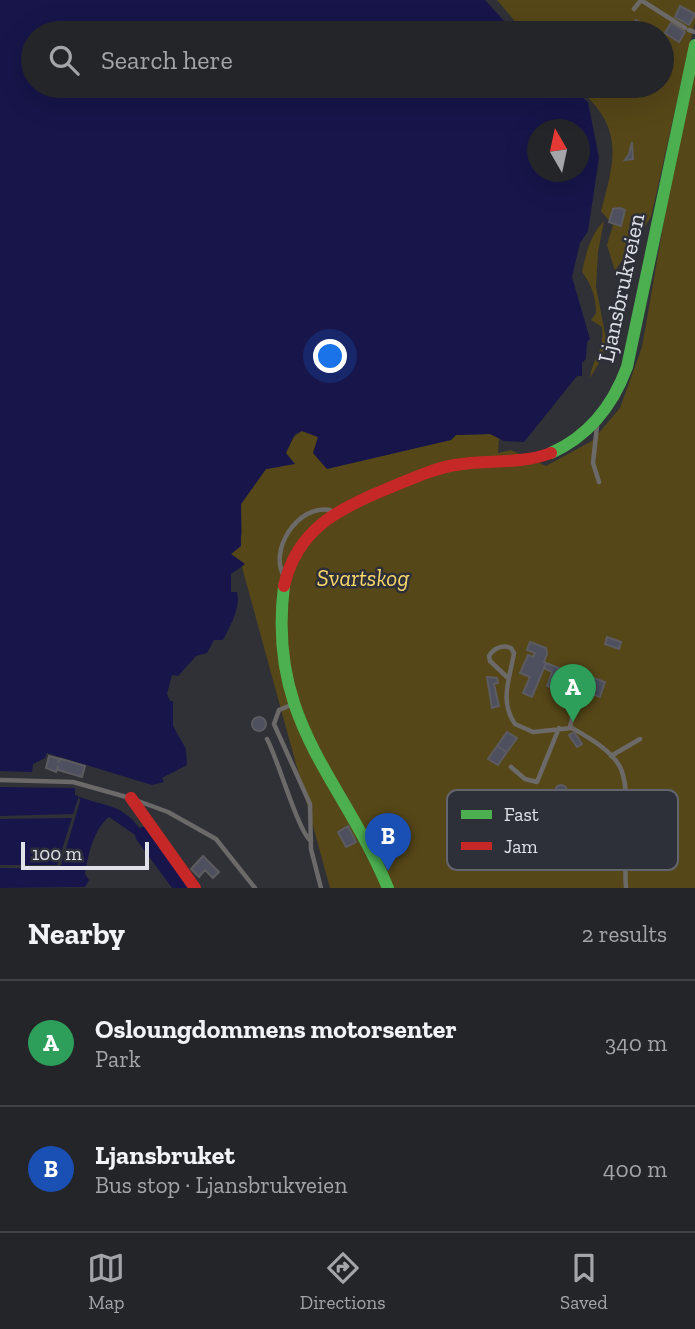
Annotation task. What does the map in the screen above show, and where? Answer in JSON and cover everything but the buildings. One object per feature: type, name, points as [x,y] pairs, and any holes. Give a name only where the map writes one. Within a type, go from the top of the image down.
[{"type":"main road","name":"Ljansbrukveien","points":[[388,888],[367,842],[312,751],[293,704],[284,636],[285,579],[290,562],[304,538],[334,512],[443,467],[466,463],[516,462],[549,455],[578,439],[596,422],[616,395],[627,368],[668,163],[695,45]]},
{"type":"main road","points":[[131,798],[195,888]]},
{"type":"lane","points":[[634,9],[641,0],[695,32]]},
{"type":"lane","points":[[596,422],[593,463],[599,482]]},
{"type":"lane","points":[[508,678],[489,656],[503,646],[514,653],[508,678],[508,706],[515,724],[533,732],[570,727],[611,757],[621,769],[625,790]]},
{"type":"lane","points":[[570,727],[577,695]]},
{"type":"lane","points":[[293,704],[279,710],[274,724],[310,804],[310,841],[321,888]]},
{"type":"lane","points":[[511,767],[525,779],[537,782],[560,727]]},
{"type":"lane","points":[[267,739],[281,767],[299,824],[310,841]]},
{"type":"lane","points":[[611,757],[640,739]]},
{"type":"lane","points":[[0,780],[73,782],[131,798],[168,812],[216,839],[255,888]]},
{"type":"lane","points":[[626,870],[626,888]]},
{"type":"green space","points":[[497,0],[695,0],[695,21],[651,217],[615,271],[607,245],[613,225],[601,211],[610,174],[612,143],[602,115],[588,98],[674,98],[674,21],[515,21]]},
{"type":"green space","name":"Svartskog","points":[[695,67],[695,888],[330,888],[242,567],[244,564],[231,554],[239,547],[242,533],[241,504],[266,469],[280,467],[290,440],[302,431],[318,437],[315,451],[318,459],[333,466],[451,440],[456,435],[490,434],[499,438],[498,453],[511,450],[546,466],[592,441],[620,408],[642,347],[683,111]]},
{"type":"green space","points":[[604,221],[598,252],[596,287],[607,344],[590,378],[600,349],[602,327],[591,320],[596,313],[595,301],[582,272],[592,238]]},
{"type":"shaded area","points":[[0,0],[485,0],[504,21],[21,21],[21,98],[584,98],[588,102],[599,158],[588,231],[580,243],[572,277],[590,339],[587,342],[586,359],[582,363],[582,376],[577,376],[524,442],[504,441],[490,434],[456,435],[451,440],[327,469],[313,453],[318,437],[302,431],[295,434],[286,453],[295,464],[266,469],[241,504],[241,546],[231,554],[245,564],[231,574],[231,592],[237,592],[238,598],[229,629],[223,640],[214,640],[207,653],[196,656],[178,676],[172,675],[167,694],[170,701],[173,701],[173,726],[186,749],[187,765],[162,778],[164,782],[152,785],[47,753],[45,758],[33,764],[32,772],[0,771]]},
{"type":"shaded area","points":[[0,787],[75,788],[75,795],[121,811],[136,823],[144,834],[138,837],[109,817],[103,822],[92,844],[85,874],[89,880],[85,887],[0,888]]},
{"type":"pier","points":[[79,796],[80,801],[60,869],[0,868],[0,865],[57,865],[72,818],[0,819],[0,816],[73,814]]},
{"type":"waterway","points":[[143,835],[182,888]]},
{"type":"traffic: fast","points":[[551,453],[577,438],[598,418],[615,394],[627,367],[695,45]]},
{"type":"traffic: fast","points":[[284,586],[282,633],[286,675],[297,712],[312,746],[369,848],[388,888]]},
{"type":"traffic: jam","points":[[284,586],[290,566],[310,535],[323,523],[353,504],[446,467],[527,459],[551,453]]},
{"type":"traffic: jam","points":[[131,798],[195,888]]},
{"type":"place","name":"Osloungdommens motorsenter","points":[[573,722]]},
{"type":"place","name":"Ljansbruket","points":[[388,871]]}]
